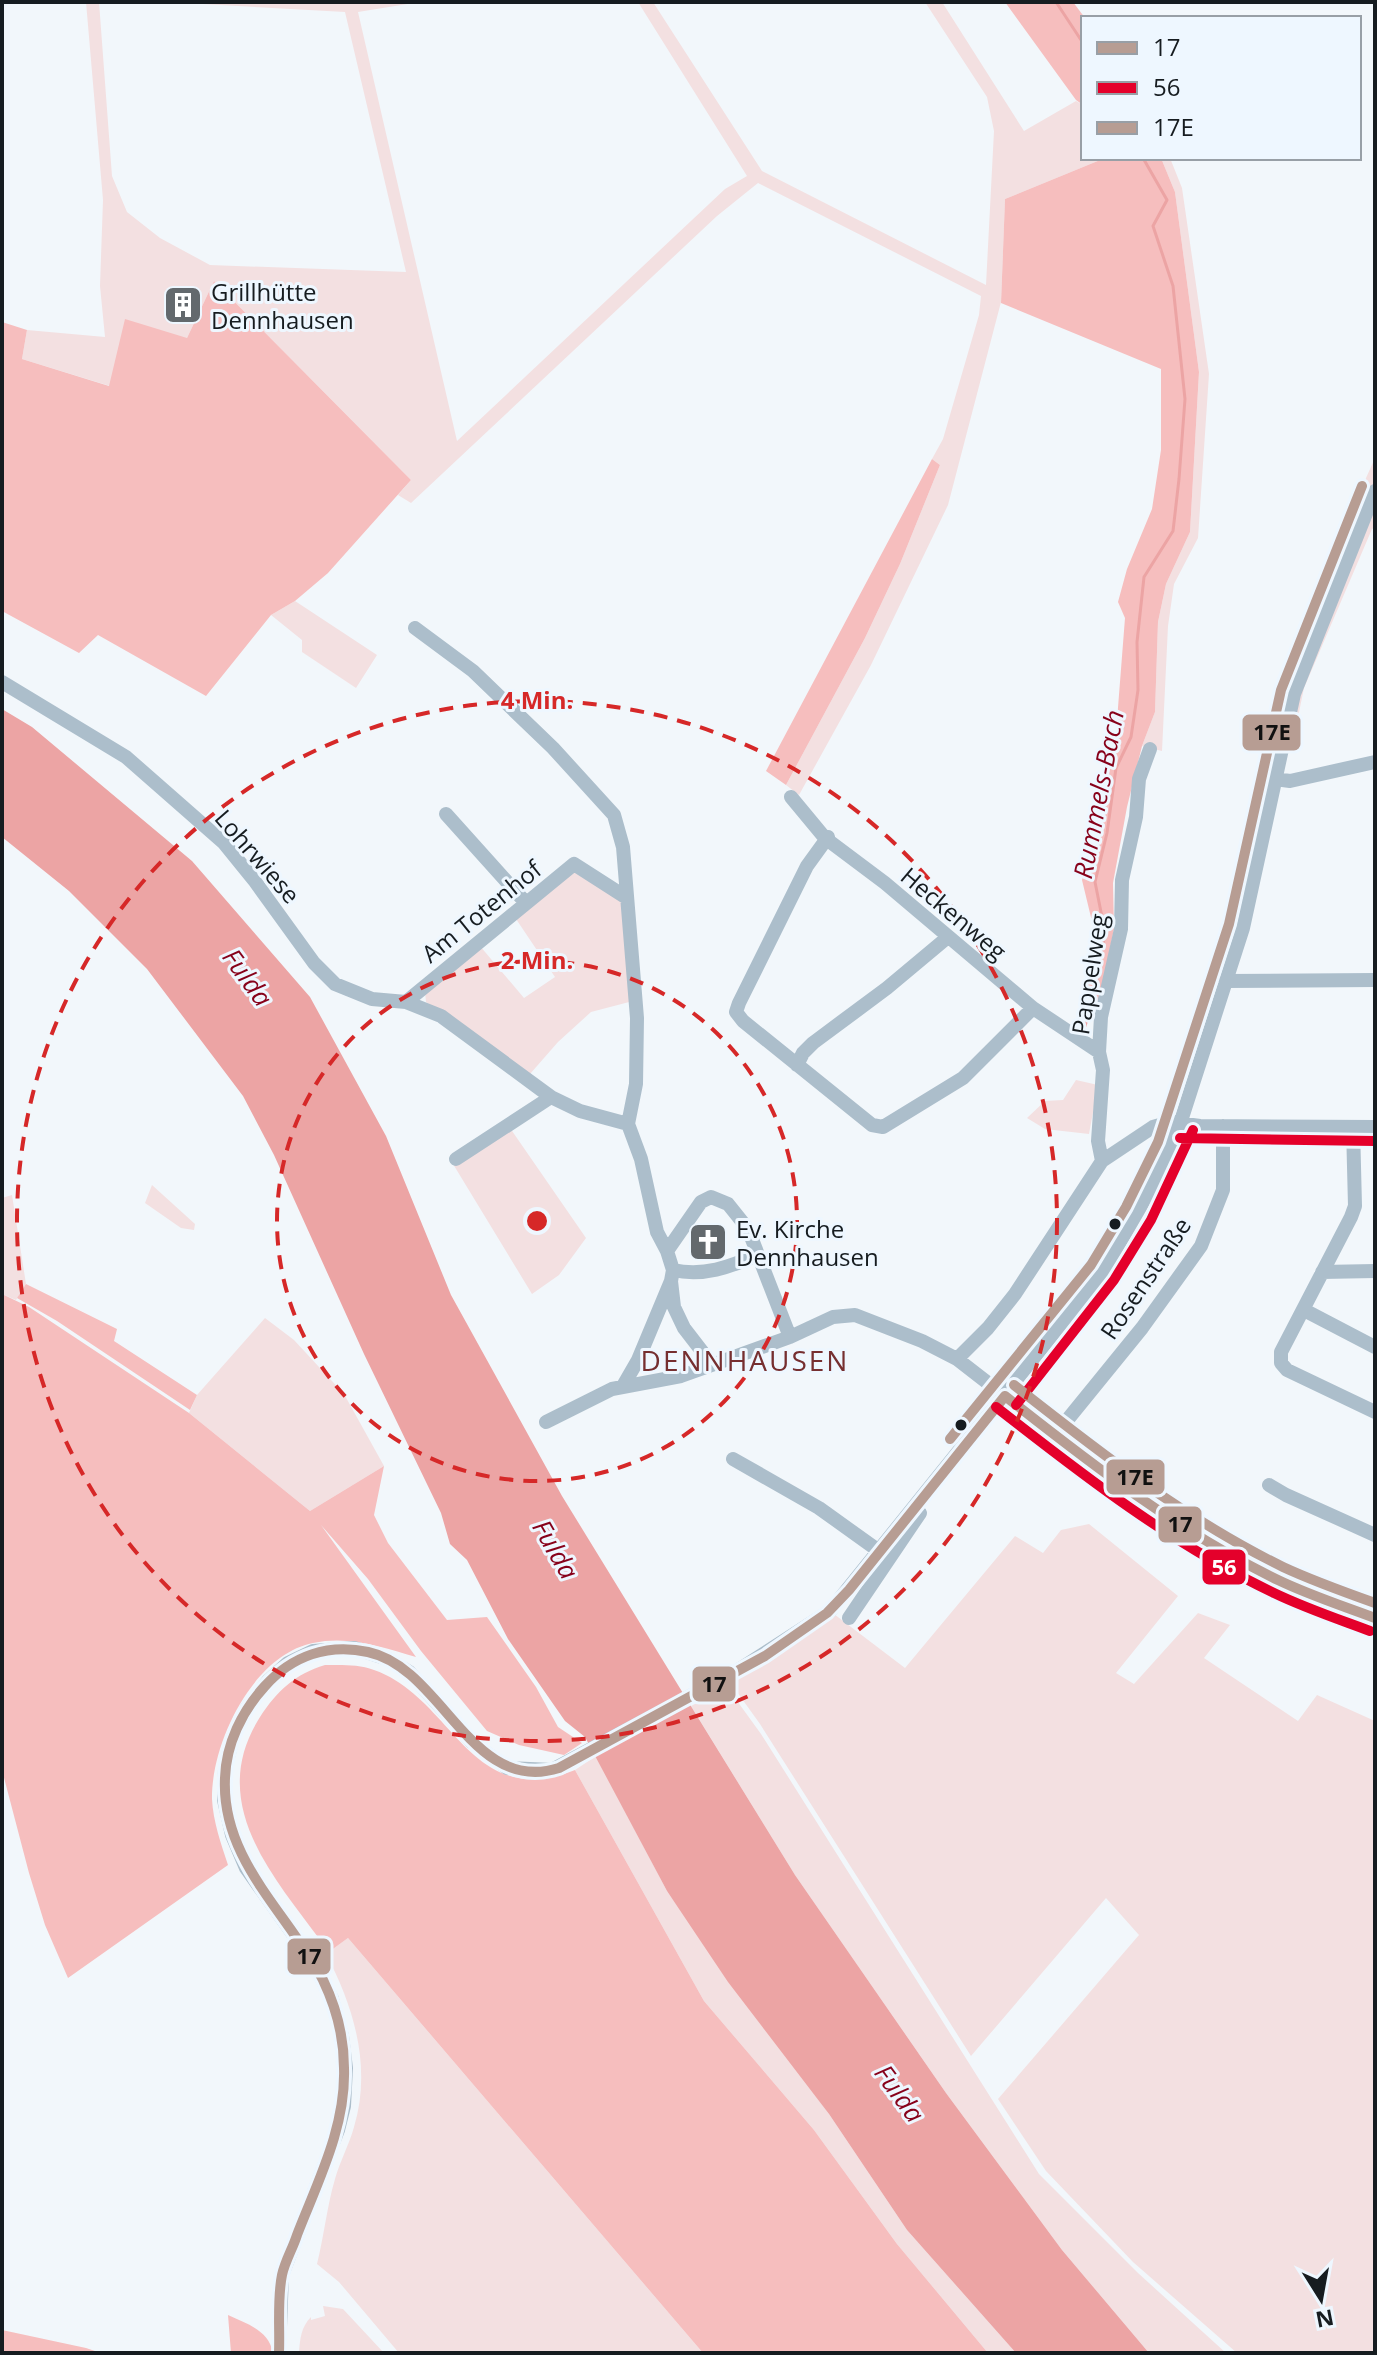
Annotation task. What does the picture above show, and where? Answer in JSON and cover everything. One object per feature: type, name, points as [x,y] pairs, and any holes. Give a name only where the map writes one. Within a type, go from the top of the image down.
[{"type":"street","points":[[279,2353],[282,2275],[338,2130],[344,2106],[346,2068],[342,2036],[332,1999],[315,1965],[246,1868],[232,1835],[224,1800],[225,1769],[233,1737],[247,1708],[268,1681],[288,1663],[313,1651],[354,1648],[388,1659],[409,1672],[472,1742],[507,1768],[552,1770],[761,1658],[830,1611],[1102,1273],[1138,1214],[1180,1124],[1243,928],[1294,694],[1375,491]]},
{"type":"street","points":[[415,628],[473,671],[553,748],[614,815],[623,847],[635,972],[638,1050],[628,1124],[641,1159],[657,1232],[667,1251],[674,1307],[684,1328],[711,1363]]},
{"type":"street","name":"Lohrwiese","points":[[2,682],[126,757],[224,843],[314,963],[335,984],[372,999],[406,1002],[441,1016],[551,1097],[580,1111],[628,1124]]},
{"type":"street","name":"Pappelweg","points":[[1102,1161],[1098,1141],[1103,1070],[1099,1052],[1101,1017],[1121,929],[1122,880],[1136,817],[1139,779],[1150,749]]},
{"type":"street","points":[[1275,779],[1290,781],[1375,762]]},
{"type":"street","name":"Heckenweg","points":[[791,797],[825,838],[828,837],[1033,1008],[1099,1052]]},
{"type":"street","points":[[446,814],[526,903]]},
{"type":"street","points":[[828,837],[807,866],[736,1012],[797,1065],[872,1125],[883,1127],[963,1078],[1033,1008]]},
{"type":"street","name":"Am Totenhof","points":[[406,1002],[574,864],[627,898]]},
{"type":"street","points":[[797,1065],[813,1043],[887,988],[948,937]]},
{"type":"street","points":[[1225,981],[1375,980]]},
{"type":"street","points":[[456,1159],[551,1097]]},
{"type":"street","points":[[957,1359],[988,1328],[1015,1294],[1102,1161],[1161,1123],[1375,1127]]},
{"type":"street","name":"Rosenstraße","points":[[1055,1435],[1142,1328],[1201,1246],[1223,1190],[1223,1126]]},
{"type":"street","points":[[1353,1127],[1355,1206],[1281,1352],[1281,1363],[1287,1370],[1375,1412]]},
{"type":"street","points":[[667,1251],[701,1202],[711,1197],[728,1204],[748,1229],[790,1337]]},
{"type":"street","points":[[672,1275],[725,1269],[757,1255]]},
{"type":"street","points":[[1322,1272],[1375,1271]]},
{"type":"street","points":[[623,1386],[638,1360],[672,1275]]},
{"type":"street","points":[[1304,1310],[1375,1347]]},
{"type":"street","points":[[546,1422],[623,1386],[681,1376],[790,1337],[833,1317],[855,1315],[922,1341],[957,1359],[1115,1482],[1180,1525],[1279,1580],[1375,1618]]},
{"type":"street","points":[[733,1459],[819,1508],[879,1551]]},
{"type":"street","points":[[1269,1485],[1375,1535]]},
{"type":"street","points":[[849,1618],[921,1511],[922,1497]]},
{"type":"shaded area","points":[[86,2],[99,2],[112,176],[127,212],[160,238],[210,265],[406,272],[345,12],[167,2],[420,2],[358,12],[457,441],[725,189],[747,176],[638,2],[653,2],[762,171],[986,285],[994,131],[987,97],[925,2],[942,2],[1024,131],[1076,101],[1081,104],[1081,160],[1100,160],[1005,199],[1001,302],[948,505],[871,665],[799,795],[786,785],[865,638],[900,564],[940,465],[932,459],[943,439],[979,315],[981,296],[758,183],[717,216],[411,503],[398,495],[411,480],[214,281],[187,338],[110,386],[22,359],[27,330],[105,337],[100,286],[103,200]]},
{"type":"shaded area","points":[[1005,2],[1073,2],[1084,16],[1081,16],[1081,104]]},
{"type":"shaded area","points":[[1100,160],[1162,160],[1175,192],[1199,372],[1190,532],[1166,584],[1158,622],[1155,712],[1142,746],[1127,807],[1113,883],[1114,929],[1099,1002],[1083,990],[1095,934],[1082,880],[1116,733],[1125,618],[1118,602],[1127,569],[1152,509],[1161,450],[1161,369],[1001,303],[1005,199]]},
{"type":"shaded area","points":[[1162,160],[1171,160],[1182,188],[1209,374],[1198,538],[1174,584],[1168,626],[1162,751],[1142,746],[1155,712],[1158,622],[1166,584],[1190,532],[1199,372],[1175,192]]},
{"type":"shaded area","points":[[214,281],[411,480],[328,573],[295,601],[271,615],[206,696],[98,635],[79,653],[2,611],[2,322],[27,330],[22,359],[109,386],[125,319],[187,338]]},
{"type":"shaded area","points":[[1375,458],[1375,528],[1304,688],[1298,717],[1281,721],[1307,619]]},
{"type":"shaded area","points":[[932,459],[940,465],[900,564],[865,638],[786,785],[766,771]]},
{"type":"shaded area","points":[[295,601],[377,655],[356,688],[302,652],[302,640],[271,615]]},
{"type":"shaded area","points":[[577,869],[625,899],[633,1001],[591,1012],[558,1042],[530,1074],[426,1002],[425,992],[480,946],[524,998],[555,977],[516,919]]},
{"type":"shaded area","points":[[1076,1080],[1098,1085],[1089,1134],[1045,1129],[1027,1118],[1045,1101],[1063,1100]]},
{"type":"shaded area","points":[[510,1128],[586,1238],[559,1275],[532,1294],[453,1164]]},
{"type":"shaded area","points":[[152,1185],[195,1224],[194,1230],[181,1228],[145,1203]]},
{"type":"shaded area","points":[[12,1195],[26,1284],[16,1300],[2,1294],[2,1198]]},
{"type":"shaded area","points":[[26,1284],[117,1329],[114,1341],[197,1395],[190,1410],[57,1321],[17,1298]]},
{"type":"shaded area","points":[[2,1294],[29,1307],[189,1413],[310,1511],[384,1466],[374,1515],[388,1543],[447,1620],[487,1617],[536,1687],[558,1727],[582,1743],[564,1755],[519,1745],[487,1731],[421,1651],[368,1579],[321,1525],[416,1657],[365,1643],[339,1640],[313,1643],[291,1651],[272,1665],[254,1683],[240,1704],[219,1753],[212,1799],[228,1865],[68,1978],[45,1925],[2,1770]]},
{"type":"shaded area","points":[[265,1318],[294,1340],[344,1394],[384,1466],[310,1511],[189,1413],[197,1395]]},
{"type":"shaded area","points":[[1089,1524],[1178,1596],[1116,1673],[1134,1684],[1198,1613],[1230,1625],[1204,1658],[1298,1721],[1317,1695],[1375,1721],[1375,2353],[1237,2353],[1133,2262],[1046,2171],[998,2099],[1139,1935],[1106,1898],[971,2056],[760,1724],[732,1685],[737,1671],[830,1611],[905,1668],[1015,1536],[1043,1553],[1061,1530]]},
{"type":"shaded area","points":[[325,1665],[368,1668],[401,1684],[486,1764],[510,1776],[539,1779],[575,1770],[704,2001],[814,2130],[897,2244],[988,2353],[703,2353],[348,1938],[326,1954],[321,1941],[266,1864],[243,1808],[240,1779],[245,1748],[260,1717],[280,1691],[305,1673]]},
{"type":"shaded area","points":[[727,1687],[761,1734],[1039,2174],[1138,2273],[1226,2353],[1149,2353],[1062,2250],[946,2093],[795,1875],[691,1706]]},
{"type":"shaded area","points":[[596,1756],[667,1891],[829,2114],[907,2230],[1016,2353],[988,2353],[897,2244],[814,2130],[704,2001],[575,1770]]},
{"type":"shaded area","points":[[348,1938],[703,2353],[399,2353],[339,2282],[317,2264],[332,2189],[359,2105],[361,2082],[357,2038],[345,1995],[326,1954]]},
{"type":"shaded area","points":[[323,2306],[343,2309],[384,2353],[299,2353],[305,2325],[311,2317],[311,2320],[325,2316]]},
{"type":"shaded area","points":[[228,2315],[262,2333],[273,2353],[231,2353]]},
{"type":"shaded area","points":[[2,2330],[86,2348],[101,2353],[2,2353]]},
{"type":"water","name":"Fulda","points":[[2,709],[32,727],[192,861],[310,997],[386,1136],[451,1295],[562,1496],[795,1875],[946,2093],[1062,2250],[1149,2353],[1016,2353],[907,2230],[829,2114],[728,1982],[667,1891],[585,1737],[565,1721],[508,1639],[467,1560],[450,1544],[441,1513],[364,1354],[274,1155],[243,1096],[147,969],[69,891],[2,837]]},
{"type":"waterway","name":"Rummels-Bach","points":[[1056,2],[1081,40]]},
{"type":"waterway","name":"Rummels-Bach","points":[[1085,1026],[1095,992],[1105,932],[1095,882],[1107,833],[1116,768],[1131,737],[1138,690],[1137,642],[1144,577],[1173,531],[1185,399],[1173,286],[1153,226],[1167,200],[1144,160]]},
{"type":"transit line","name":"17E","points":[[950,1439],[1091,1265],[1126,1207],[1158,1142],[1229,924],[1281,690],[1362,486]]},
{"type":"transit line","name":"56","points":[[1016,1405],[1114,1280],[1151,1220],[1193,1130]]},
{"type":"transit line","name":"56","points":[[1180,1138],[1375,1141]]},
{"type":"transit line","name":"17E","points":[[1014,1385],[1111,1459],[1212,1528],[1283,1567],[1375,1603]]},
{"type":"transit line","name":"17","points":[[1005,1396],[1103,1471],[1206,1541],[1290,1585],[1375,1618]]},
{"type":"transit line","name":"17","points":[[279,2353],[282,2275],[336,2133],[343,2090],[344,2057],[338,2023],[323,1980],[245,1860],[227,1807],[225,1778],[228,1753],[242,1717],[257,1696],[287,1667],[312,1654],[339,1649],[368,1652],[394,1663],[417,1681],[480,1748],[503,1764],[529,1772],[559,1768],[765,1656],[827,1613],[849,1590],[1005,1396]]},
{"type":"transit line","name":"56","points":[[996,1407],[1096,1484],[1200,1553],[1286,1598],[1370,1631]]},
{"type":"place","name":"Grillhütte Dennhausen","points":[[183,305]]},
{"type":"place","name":"Ev. Kirche Dennhausen","points":[[708,1242]]},
{"type":"district","name":"DENNHAUSEN","points":[[745,1360]]}]
